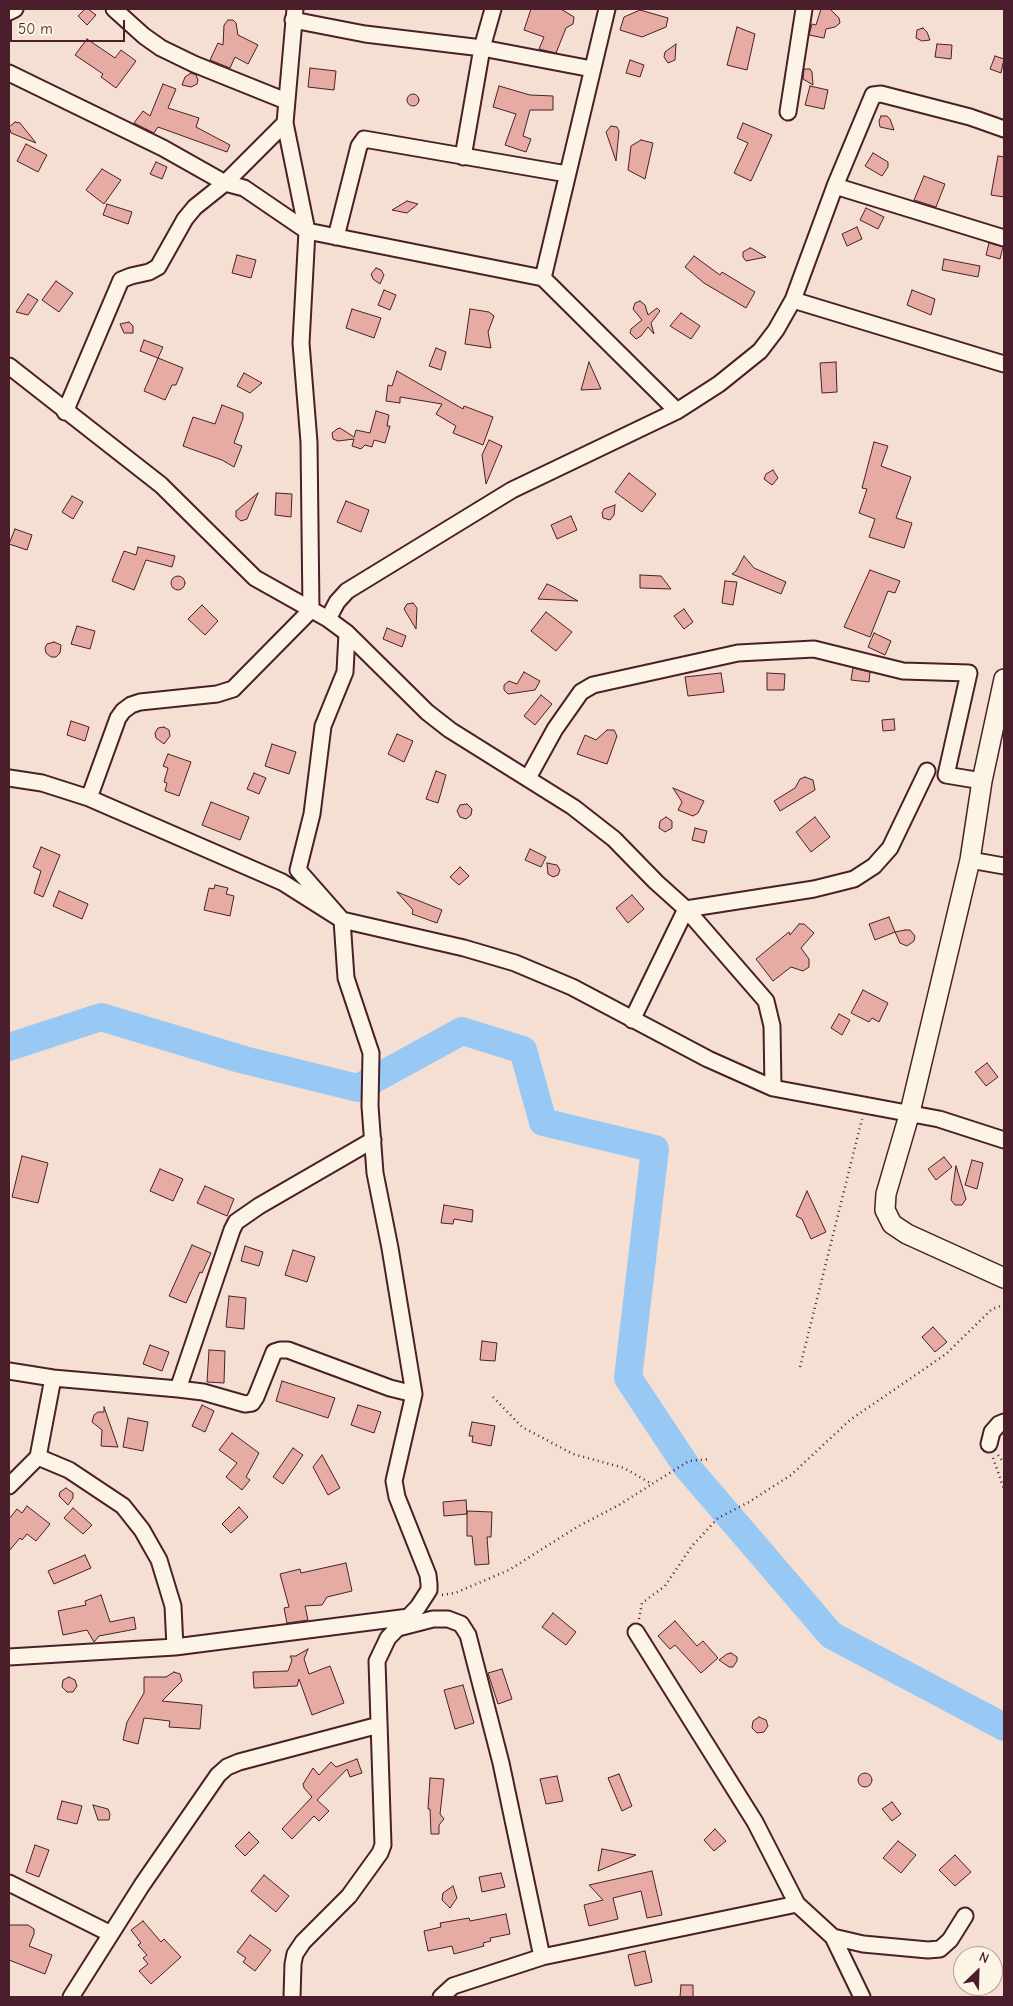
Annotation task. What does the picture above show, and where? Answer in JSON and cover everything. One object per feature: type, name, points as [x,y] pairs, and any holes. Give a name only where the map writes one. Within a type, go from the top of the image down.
[{"type":"street","points":[[9,12],[15,9]]},
{"type":"street","points":[[114,9],[144,36],[161,48],[194,64],[286,101]]},
{"type":"street","points":[[463,157],[482,48],[492,9]]},
{"type":"street","points":[[543,278],[607,9]]},
{"type":"street","points":[[788,112],[804,9]]},
{"type":"street","points":[[88,798],[118,718],[131,704],[217,694],[233,689],[311,610],[308,442],[301,343],[307,232],[285,124],[294,14],[366,34],[482,48],[592,69]]},
{"type":"street","points":[[9,73],[163,148],[226,182],[244,188],[307,232],[543,278],[677,411]]},
{"type":"street","points":[[328,619],[337,602],[352,588],[512,490],[677,411],[719,384],[760,351],[776,330],[793,300],[835,186],[873,95],[881,94],[970,117],[1004,129]]},
{"type":"street","points":[[65,412],[121,280],[149,272],[158,267],[185,219],[195,207],[226,182],[285,124]]},
{"type":"street","points":[[336,237],[359,146],[364,139],[567,174]]},
{"type":"street","points":[[835,186],[1004,238]]},
{"type":"street","points":[[793,300],[1004,364]]},
{"type":"street","points":[[9,366],[65,412],[161,485],[255,578],[328,619],[347,632],[427,712],[450,730],[573,807],[614,839],[686,909],[766,1001],[772,1026],[773,1088]]},
{"type":"street","points":[[292,1997],[295,1954],[303,1942],[349,1896],[383,1846],[377,1661],[388,1638],[404,1622],[429,1590],[428,1575],[397,1496],[394,1481],[414,1394],[390,1248],[375,1173],[370,1106],[371,1053],[346,978],[342,920],[298,870],[312,814],[323,726],[345,672],[347,632]]},
{"type":"street","points":[[528,778],[555,729],[581,692],[593,685],[738,653],[814,649],[902,671],[969,673],[946,775],[982,781]]},
{"type":"street","points":[[1004,679],[982,781],[970,860],[910,1112],[886,1194],[885,1210],[892,1224],[907,1234],[1004,1278]]},
{"type":"street","points":[[686,909],[814,889],[854,878],[874,866],[890,848],[927,771]]},
{"type":"street","points":[[9,778],[42,783],[88,798],[282,882],[342,920],[464,948],[515,963],[572,987],[708,1059],[773,1088],[939,1118],[1004,1140]]},
{"type":"street","points":[[970,860],[1004,866]]},
{"type":"street","points":[[632,1020],[686,909]]},
{"type":"street","points":[[178,1389],[236,1222],[259,1206],[373,1140]]},
{"type":"street","points":[[9,1371],[53,1378],[203,1392],[245,1404],[252,1403],[256,1397],[274,1352],[288,1350],[373,1382],[414,1394]]},
{"type":"street","points":[[9,1486],[38,1457],[53,1378]]},
{"type":"street","points":[[989,1444],[992,1432],[999,1424],[1004,1422]]},
{"type":"street","points":[[38,1457],[69,1470],[95,1485],[123,1506],[142,1530],[159,1560],[173,1606],[175,1647]]},
{"type":"street","points":[[9,1658],[175,1647],[433,1619],[448,1619],[461,1624],[468,1635],[501,1763],[542,1957]]},
{"type":"street","points":[[636,1632],[755,1822],[797,1904],[833,1937],[862,1997]]},
{"type":"street","points":[[71,1997],[218,1775],[227,1767],[239,1762],[379,1725]]},
{"type":"street","points":[[9,1883],[111,1934]]},
{"type":"street","points":[[441,1997],[453,1986],[542,1957],[797,1904]]},
{"type":"street","points":[[833,1937],[863,1944],[928,1950],[940,1949],[950,1940],[964,1916]]},
{"type":"path","points":[[800,1367],[866,1106]]},
{"type":"path","points":[[636,1632],[642,1603],[665,1586],[692,1546],[718,1518],[749,1502],[791,1475],[850,1420],[946,1354],[992,1309],[1004,1305]]},
{"type":"path","points":[[493,1398],[522,1427],[573,1454],[624,1468],[652,1484]]},
{"type":"path","points":[[989,1444],[1004,1489]]},
{"type":"path","points":[[425,1597],[455,1594],[509,1570],[577,1528],[620,1505],[689,1461],[710,1458]]},
{"type":"building","points":[[85,9],[96,15],[87,25],[78,16]]},
{"type":"building","points":[[531,9],[561,9],[574,17],[573,24],[566,28],[556,53],[539,49],[544,37],[524,30]]},
{"type":"building","points":[[821,9],[830,9],[839,18],[840,23],[835,27],[826,29],[824,38],[809,35],[812,24],[816,25]]},
{"type":"building","points":[[640,10],[668,18],[666,27],[642,37],[620,30],[624,17]]},
{"type":"building","points":[[228,20],[233,20],[236,23],[238,35],[258,45],[248,64],[235,57],[230,68],[210,60],[218,43],[223,45],[224,25]]},
{"type":"building","points":[[737,27],[755,34],[747,70],[727,65]]},
{"type":"building","points":[[923,28],[930,40],[922,41],[916,38],[917,30]]},
{"type":"building","points":[[87,39],[115,58],[121,50],[136,61],[116,88],[101,77],[103,74],[75,55]]},
{"type":"building","points":[[676,44],[675,60],[668,63],[664,57],[665,52]]},
{"type":"building","points":[[937,44],[952,45],[951,59],[935,57]]},
{"type":"building","points":[[995,56],[1004,59],[1001,73],[990,69]]},
{"type":"building","points":[[630,60],[644,65],[640,77],[626,73]]},
{"type":"building","points":[[310,68],[336,71],[334,90],[308,87]]},
{"type":"building","points":[[804,69],[810,69],[812,72],[813,85],[803,79]]},
{"type":"building","points":[[191,73],[196,75],[197,84],[191,87],[182,85],[185,77]]},
{"type":"building","points":[[163,84],[176,89],[168,108],[199,118],[196,127],[230,145],[227,152],[158,127],[154,133],[134,123],[143,111],[150,116]]},
{"type":"building","points":[[499,86],[530,95],[553,96],[553,110],[530,110],[523,136],[531,139],[526,152],[505,145],[516,114],[493,107]]},
{"type":"building","points":[[810,86],[828,90],[824,109],[805,105]]},
{"type":"building","points":[[411,94],[415,94],[419,100],[415,106],[411,106],[407,102],[407,98]]},
{"type":"building","points":[[881,116],[887,116],[890,119],[894,130],[880,127],[879,121]]},
{"type":"building","points":[[15,122],[20,123],[36,143],[11,133],[9,127]]},
{"type":"building","points":[[743,123],[772,135],[751,181],[734,173],[748,143],[737,138]]},
{"type":"building","points":[[611,126],[617,127],[619,131],[616,161],[606,132]]},
{"type":"building","points":[[641,140],[653,143],[645,179],[628,170],[631,146]]},
{"type":"building","points":[[26,144],[47,155],[38,172],[17,161]]},
{"type":"building","points":[[873,153],[888,162],[888,167],[882,176],[865,166]]},
{"type":"building","points":[[998,156],[1004,157],[1004,197],[991,195]]},
{"type":"building","points":[[156,162],[167,167],[162,179],[150,174]]},
{"type":"building","points":[[102,169],[121,180],[104,204],[86,190]]},
{"type":"building","points":[[924,176],[945,184],[936,207],[914,200]]},
{"type":"building","points":[[407,201],[418,204],[407,213],[392,210]]},
{"type":"building","points":[[107,204],[132,212],[128,224],[103,215]]},
{"type":"building","points":[[866,208],[884,217],[878,229],[860,220]]},
{"type":"building","points":[[857,227],[862,239],[847,246],[842,234]]},
{"type":"building","points":[[989,243],[1003,247],[1000,259],[986,255]]},
{"type":"building","points":[[750,248],[766,257],[746,261],[743,257],[743,252]]},
{"type":"building","points":[[237,255],[256,260],[251,278],[232,273]]},
{"type":"building","points":[[694,256],[720,275],[722,272],[755,292],[746,308],[704,283],[685,267]]},
{"type":"building","points":[[944,259],[980,266],[978,277],[942,270]]},
{"type":"building","points":[[376,268],[381,270],[384,275],[380,284],[373,279],[371,274]]},
{"type":"building","points":[[56,281],[73,293],[59,312],[42,300]]},
{"type":"building","points":[[384,290],[396,295],[390,310],[378,305]]},
{"type":"building","points":[[912,290],[935,299],[931,315],[907,305]]},
{"type":"building","points":[[28,294],[38,300],[28,315],[16,312]]},
{"type":"building","points":[[640,301],[645,305],[648,315],[657,308],[660,311],[651,323],[654,334],[648,327],[636,339],[630,333],[631,329],[642,320],[633,309],[635,303]]},
{"type":"building","points":[[352,309],[381,318],[374,338],[346,328]]},
{"type":"building","points":[[470,309],[489,312],[494,316],[488,332],[491,348],[465,344]]},
{"type":"building","points":[[681,313],[700,326],[691,339],[670,326]]},
{"type":"building","points":[[129,322],[133,326],[133,333],[124,333],[120,324]]},
{"type":"building","points":[[144,340],[163,347],[158,358],[140,351]]},
{"type":"building","points":[[436,348],[446,352],[441,370],[429,366]]},
{"type":"building","points":[[158,358],[183,368],[176,385],[172,385],[165,400],[144,391]]},
{"type":"building","points":[[589,362],[601,389],[581,390]]},
{"type":"building","points":[[836,362],[837,392],[822,393],[820,363]]},
{"type":"building","points":[[397,371],[463,409],[464,406],[493,417],[483,445],[453,433],[456,426],[436,414],[442,404],[400,397],[400,403],[386,401],[388,385],[392,386]]},
{"type":"building","points":[[244,373],[262,383],[250,393],[237,386]]},
{"type":"building","points":[[222,405],[243,413],[234,443],[242,446],[234,467],[222,460],[183,446],[193,417],[215,424]]},
{"type":"building","points":[[376,411],[389,415],[387,426],[390,426],[385,443],[374,440],[372,447],[365,445],[361,449],[352,446],[354,439],[338,441],[333,439],[332,433],[340,428],[354,437],[356,430],[370,433]]},
{"type":"building","points":[[489,440],[502,446],[486,484],[482,455]]},
{"type":"building","points":[[874,442],[888,446],[881,466],[911,477],[896,518],[912,523],[904,548],[869,537],[875,519],[859,513],[867,489],[862,488]]},
{"type":"building","points":[[773,470],[778,478],[772,485],[764,479],[766,474]]},
{"type":"building","points":[[629,473],[656,494],[642,512],[615,492]]},
{"type":"building","points":[[258,493],[247,519],[241,521],[236,517],[236,511]]},
{"type":"building","points":[[276,493],[292,494],[291,517],[275,515]]},
{"type":"building","points":[[72,496],[83,502],[73,519],[62,512]]},
{"type":"building","points":[[346,501],[369,510],[361,532],[337,522]]},
{"type":"building","points":[[615,505],[614,515],[610,520],[603,518],[602,513],[604,509]]},
{"type":"building","points":[[571,516],[577,530],[557,539],[551,525]]},
{"type":"building","points":[[15,529],[32,535],[27,550],[9,544]]},
{"type":"building","points":[[138,547],[175,556],[172,567],[146,560],[134,590],[112,581],[124,551],[136,555]]},
{"type":"building","points":[[744,556],[754,568],[786,582],[781,594],[732,574],[736,571]]},
{"type":"building","points":[[870,570],[900,581],[895,593],[888,591],[870,637],[844,627]]},
{"type":"building","points":[[640,575],[661,576],[671,589],[640,588]]},
{"type":"building","points":[[178,576],[183,578],[185,583],[183,588],[178,590],[173,588],[171,583],[173,578]]},
{"type":"building","points":[[725,581],[737,582],[733,605],[722,603]]},
{"type":"building","points":[[547,584],[554,587],[578,601],[538,599]]},
{"type":"building","points":[[413,603],[417,608],[416,629],[404,609],[407,604]]},
{"type":"building","points":[[202,605],[218,621],[205,635],[188,619]]},
{"type":"building","points":[[684,609],[693,622],[684,629],[674,616]]},
{"type":"building","points":[[546,612],[572,632],[556,651],[531,631]]},
{"type":"building","points":[[77,626],[95,631],[90,649],[71,644]]},
{"type":"building","points":[[387,628],[406,636],[402,647],[383,639]]},
{"type":"building","points":[[874,633],[891,641],[885,655],[868,647]]},
{"type":"building","points":[[54,642],[61,645],[60,653],[56,657],[51,657],[46,653],[45,648],[47,644]]},
{"type":"building","points":[[853,668],[870,672],[869,682],[851,680]]},
{"type":"building","points":[[524,672],[540,681],[535,690],[508,694],[504,690],[504,685],[509,681],[517,684]]},
{"type":"building","points":[[721,673],[724,692],[688,696],[685,677]]},
{"type":"building","points":[[767,673],[785,674],[784,690],[767,690]]},
{"type":"building","points":[[541,695],[552,704],[535,725],[524,716]]},
{"type":"building","points":[[894,719],[895,730],[883,731],[882,720]]},
{"type":"building","points":[[71,721],[89,727],[85,741],[67,735]]},
{"type":"building","points":[[164,727],[169,730],[170,736],[164,744],[156,738],[155,733],[158,728]]},
{"type":"building","points":[[607,730],[614,730],[617,736],[607,764],[577,754],[585,735],[596,740]]},
{"type":"building","points":[[397,734],[413,741],[404,762],[388,754]]},
{"type":"building","points":[[272,744],[296,752],[289,774],[265,766]]},
{"type":"building","points":[[168,754],[191,762],[179,796],[165,791],[167,783],[164,782],[168,768],[163,766]]},
{"type":"building","points":[[436,771],[446,775],[438,803],[426,799]]},
{"type":"building","points":[[254,773],[266,778],[259,794],[247,789]]},
{"type":"building","points":[[805,777],[813,780],[815,790],[780,811],[774,801],[795,788],[800,779]]},
{"type":"building","points":[[673,788],[704,801],[698,813],[693,816],[678,810],[682,802]]},
{"type":"building","points":[[211,802],[249,817],[240,840],[202,825]]},
{"type":"building","points":[[467,804],[472,809],[471,815],[466,819],[460,817],[457,811],[460,805]]},
{"type":"building","points":[[666,817],[672,821],[672,828],[665,832],[659,828],[660,821]]},
{"type":"building","points":[[815,817],[830,837],[811,852],[796,832]]},
{"type":"building","points":[[695,828],[707,831],[704,843],[692,840]]},
{"type":"building","points":[[41,847],[60,855],[43,897],[34,893],[41,871],[33,867]]},
{"type":"building","points":[[530,849],[546,857],[541,867],[525,860]]},
{"type":"building","points":[[547,863],[557,865],[560,870],[558,875],[553,877],[548,874]]},
{"type":"building","points":[[460,867],[469,876],[459,885],[450,877]]},
{"type":"building","points":[[215,885],[228,888],[226,894],[234,896],[230,916],[204,910],[209,888],[214,889]]},
{"type":"building","points":[[59,891],[88,904],[82,919],[53,906]]},
{"type":"building","points":[[397,892],[442,910],[437,923],[412,914],[413,910]]},
{"type":"building","points":[[632,895],[644,909],[628,923],[616,908]]},
{"type":"building","points":[[889,917],[895,932],[875,940],[869,924]]},
{"type":"building","points":[[799,924],[804,924],[814,933],[801,948],[809,959],[809,967],[803,971],[791,967],[773,981],[756,959],[789,932],[790,935]]},
{"type":"building","points":[[910,930],[915,936],[914,941],[907,946],[900,943],[895,932]]},
{"type":"building","points":[[863,990],[888,1003],[879,1022],[872,1018],[869,1022],[851,1013]]},
{"type":"building","points":[[839,1014],[850,1020],[842,1035],[831,1028]]},
{"type":"building","points":[[987,1063],[998,1077],[986,1086],[975,1072]]},
{"type":"building","points":[[22,1156],[48,1163],[38,1203],[12,1197]]},
{"type":"building","points":[[944,1157],[952,1167],[936,1180],[928,1169]]},
{"type":"building","points":[[972,1160],[983,1163],[977,1189],[965,1185]]},
{"type":"building","points":[[956,1166],[966,1199],[962,1205],[955,1205],[951,1200]]},
{"type":"building","points":[[160,1169],[183,1179],[173,1201],[150,1191]]},
{"type":"building","points":[[205,1186],[234,1199],[227,1216],[197,1203]]},
{"type":"building","points":[[807,1191],[826,1232],[811,1239],[802,1219],[796,1216]]},
{"type":"building","points":[[444,1205],[473,1210],[472,1222],[454,1219],[453,1224],[441,1223]]},
{"type":"building","points":[[192,1245],[211,1253],[186,1303],[169,1296]]},
{"type":"building","points":[[245,1246],[263,1252],[259,1266],[241,1261]]},
{"type":"building","points":[[293,1250],[315,1257],[307,1282],[285,1275]]},
{"type":"building","points":[[229,1296],[246,1298],[244,1329],[226,1327]]},
{"type":"building","points":[[933,1327],[947,1342],[935,1352],[922,1337]]},
{"type":"building","points":[[482,1341],[497,1343],[495,1361],[480,1360]]},
{"type":"building","points":[[150,1345],[169,1352],[162,1371],[143,1364]]},
{"type":"building","points":[[209,1350],[225,1351],[224,1383],[207,1382]]},
{"type":"building","points":[[282,1381],[335,1398],[328,1418],[276,1401]]},
{"type":"building","points":[[202,1405],[214,1411],[205,1432],[192,1426]]},
{"type":"building","points":[[358,1405],[381,1412],[374,1433],[351,1425]]},
{"type":"building","points":[[104,1407],[118,1447],[101,1446],[102,1430],[92,1422],[94,1415],[98,1412],[104,1412]]},
{"type":"building","points":[[128,1418],[148,1422],[143,1451],[123,1447]]},
{"type":"building","points":[[472,1422],[495,1426],[491,1446],[472,1442],[473,1436],[469,1436]]},
{"type":"building","points":[[232,1433],[259,1453],[246,1477],[250,1480],[242,1490],[226,1477],[237,1463],[219,1450]]},
{"type":"building","points":[[293,1448],[303,1455],[283,1484],[273,1477]]},
{"type":"building","points":[[322,1455],[340,1488],[328,1495],[313,1467]]},
{"type":"building","points":[[66,1488],[73,1493],[73,1498],[68,1505],[59,1496],[60,1492]]},
{"type":"building","points":[[466,1500],[467,1514],[444,1516],[443,1502]]},
{"type":"building","points":[[27,1506],[50,1524],[36,1541],[27,1534],[22,1540],[20,1538],[9,1551],[9,1519],[17,1509],[22,1513]]},
{"type":"building","points":[[239,1507],[248,1517],[231,1533],[222,1524]]},
{"type":"building","points":[[73,1508],[92,1525],[83,1534],[64,1518]]},
{"type":"building","points":[[467,1511],[492,1512],[491,1537],[487,1537],[489,1564],[475,1565],[472,1536],[467,1536]]},
{"type":"building","points":[[85,1555],[91,1568],[54,1584],[48,1571]]},
{"type":"building","points":[[346,1563],[352,1591],[327,1597],[322,1605],[305,1606],[308,1620],[287,1623],[284,1608],[289,1607],[280,1574],[300,1569],[301,1573]]},
{"type":"building","points":[[101,1595],[110,1622],[134,1617],[136,1629],[99,1636],[94,1642],[87,1630],[63,1635],[58,1611],[86,1605],[85,1601]]},
{"type":"building","points":[[553,1613],[576,1632],[566,1645],[542,1627]]},
{"type":"building","points":[[675,1621],[697,1646],[703,1641],[718,1658],[701,1673],[675,1645],[670,1649],[658,1636]]},
{"type":"building","points":[[308,1649],[304,1659],[309,1674],[330,1666],[344,1703],[312,1715],[299,1679],[297,1686],[254,1688],[253,1672],[288,1671],[292,1660],[290,1656],[296,1656]]},
{"type":"building","points":[[731,1653],[737,1657],[737,1661],[733,1667],[729,1667],[719,1660]]},
{"type":"building","points":[[502,1669],[512,1699],[498,1704],[488,1673]]},
{"type":"building","points":[[174,1672],[180,1674],[182,1681],[162,1701],[202,1705],[200,1729],[169,1727],[170,1721],[144,1718],[138,1744],[123,1740],[127,1722],[144,1693],[144,1677],[166,1677]]},
{"type":"building","points":[[69,1677],[75,1680],[77,1686],[73,1692],[67,1692],[62,1687],[63,1680]]},
{"type":"building","points":[[463,1685],[474,1723],[455,1729],[444,1690]]},
{"type":"building","points":[[759,1717],[766,1720],[768,1726],[764,1732],[757,1733],[752,1728],[753,1721]]},
{"type":"building","points":[[357,1759],[362,1773],[350,1777],[347,1769],[317,1800],[329,1811],[319,1821],[314,1816],[292,1839],[282,1829],[312,1797],[303,1784],[313,1768],[319,1775],[331,1762],[336,1767]]},
{"type":"building","points":[[865,1773],[870,1775],[872,1780],[870,1785],[865,1787],[860,1785],[858,1780],[860,1775]]},
{"type":"building","points":[[619,1774],[632,1806],[622,1811],[608,1778]]},
{"type":"building","points":[[557,1776],[563,1801],[546,1804],[540,1779]]},
{"type":"building","points":[[430,1778],[444,1779],[440,1814],[444,1819],[439,1825],[439,1834],[431,1834],[430,1809],[428,1809]]},
{"type":"building","points":[[62,1801],[82,1806],[77,1824],[57,1819]]},
{"type":"building","points":[[892,1802],[901,1814],[892,1821],[882,1809]]},
{"type":"building","points":[[93,1805],[108,1809],[110,1814],[109,1820],[98,1820]]},
{"type":"building","points":[[715,1829],[726,1841],[714,1851],[704,1840]]},
{"type":"building","points":[[249,1832],[259,1842],[245,1856],[235,1846]]},
{"type":"building","points":[[898,1841],[916,1855],[901,1873],[883,1858]]},
{"type":"building","points":[[35,1845],[49,1850],[39,1877],[26,1872]]},
{"type":"building","points":[[602,1849],[636,1855],[598,1871]]},
{"type":"building","points":[[955,1855],[971,1872],[955,1886],[939,1870]]},
{"type":"building","points":[[652,1871],[662,1915],[647,1918],[641,1891],[613,1898],[618,1919],[589,1926],[584,1905],[603,1900],[589,1885]]},
{"type":"building","points":[[501,1873],[505,1887],[482,1892],[479,1877]]},
{"type":"building","points":[[264,1875],[289,1896],[276,1912],[251,1891]]},
{"type":"building","points":[[453,1886],[457,1898],[450,1908],[442,1900],[443,1893]]},
{"type":"building","points":[[506,1914],[510,1934],[490,1938],[491,1941],[483,1943],[484,1946],[454,1954],[452,1946],[428,1951],[424,1931],[441,1927],[440,1923],[469,1918],[470,1921]]},
{"type":"building","points":[[143,1921],[161,1942],[164,1939],[181,1957],[151,1984],[139,1971],[148,1964],[143,1958],[147,1955],[138,1945],[141,1943],[131,1930]]},
{"type":"building","points":[[9,1925],[28,1925],[34,1929],[29,1946],[52,1955],[45,1974],[9,1960]]},
{"type":"building","points":[[250,1935],[271,1950],[255,1971],[243,1962],[246,1958],[237,1952]]},
{"type":"building","points":[[645,1951],[652,1982],[635,1986],[628,1955]]},
{"type":"building","points":[[681,1985],[693,1985],[693,1997],[680,1997]]},
{"type":"waterway","points":[[9,1047],[101,1017],[244,1060],[358,1088],[462,1031],[523,1050],[543,1122],[655,1149],[628,1378],[687,1467],[831,1635],[1004,1727]]}]
